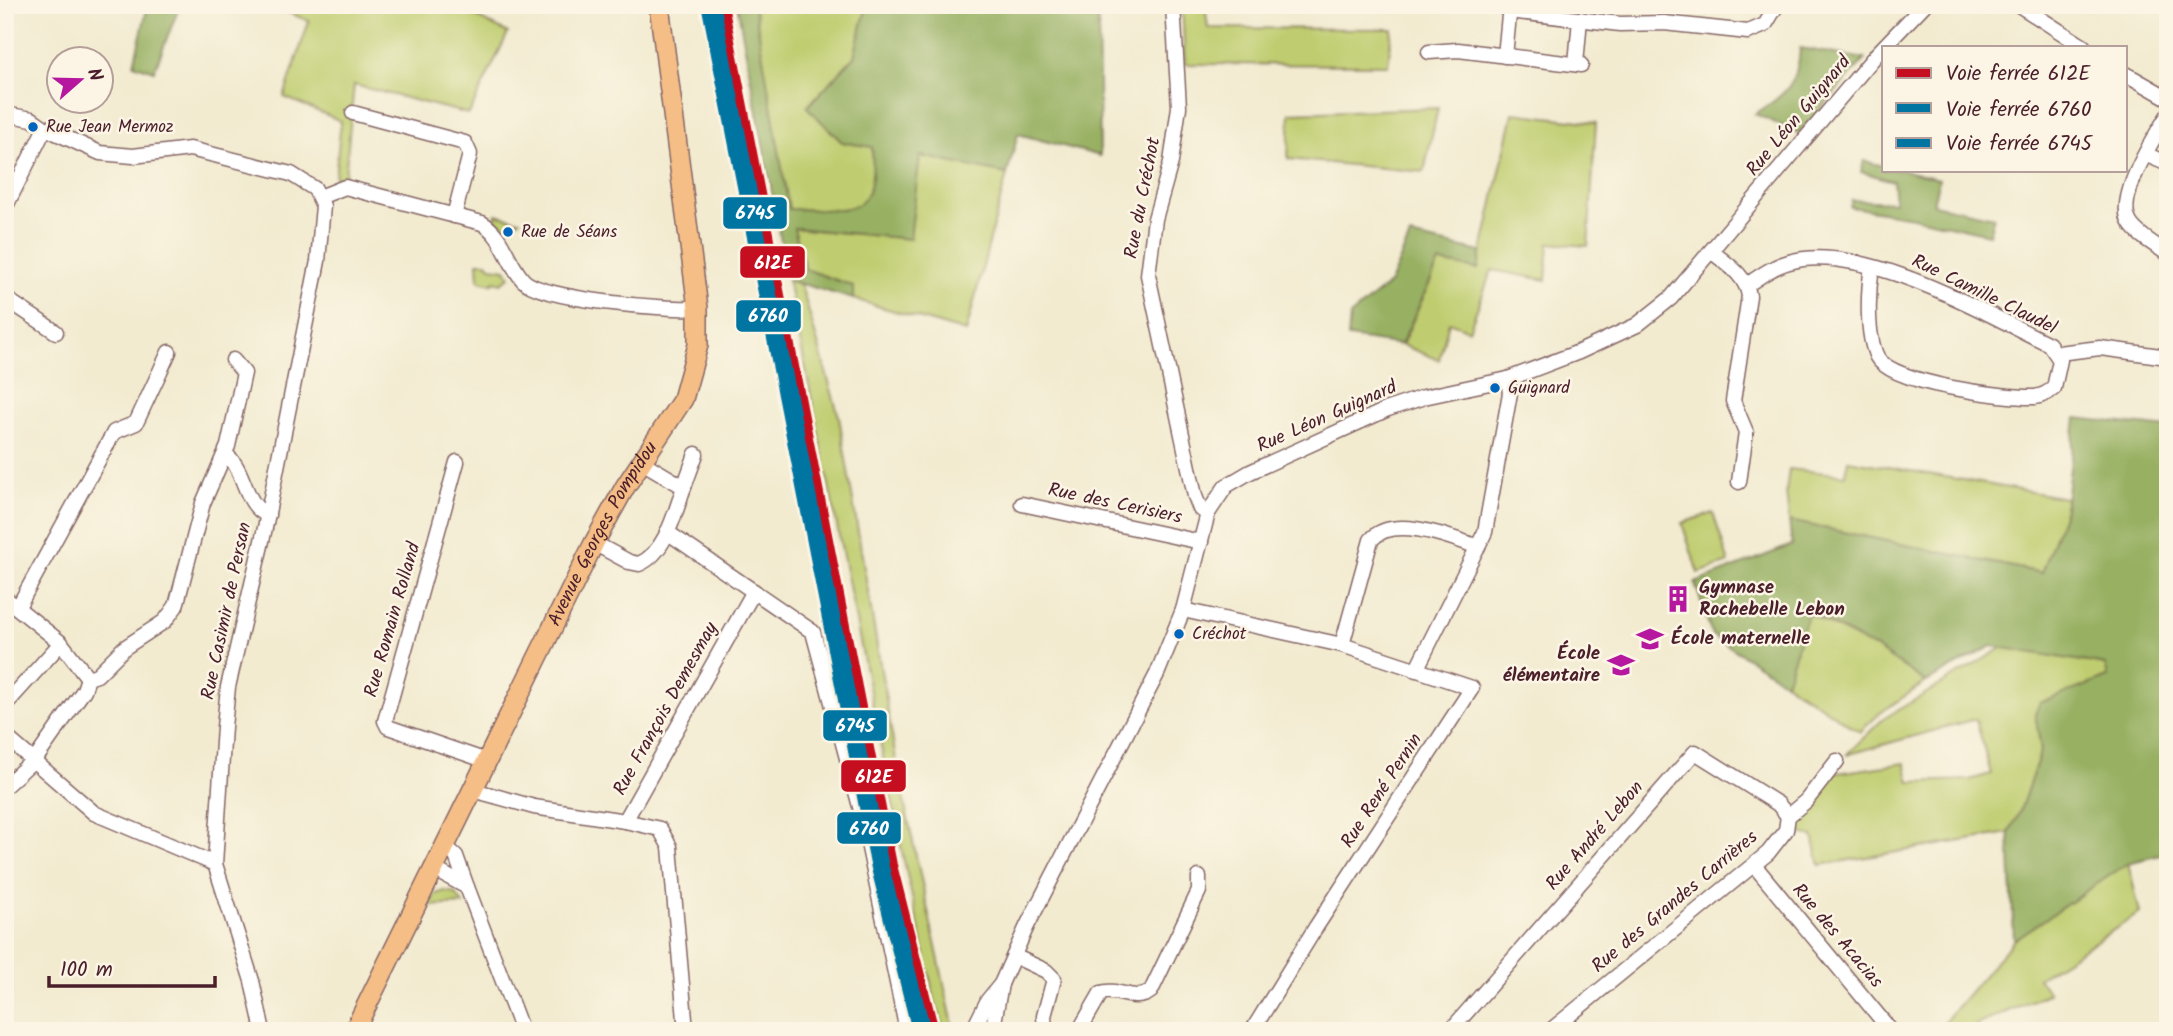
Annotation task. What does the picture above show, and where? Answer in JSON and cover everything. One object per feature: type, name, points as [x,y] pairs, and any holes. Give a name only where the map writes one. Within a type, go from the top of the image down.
[{"type":"main road","name":"Avenue Georges Pompidou","points":[[354,1031],[594,542],[674,414],[688,386],[697,355],[698,308],[659,5]]},
{"type":"street","name":"Rue du Créchot","points":[[1173,5],[1180,107],[1171,162],[1155,219],[1149,257],[1149,288],[1170,370],[1195,496],[1200,509],[1208,513]]},
{"type":"street","points":[[1505,56],[1509,8],[1620,24],[1664,23],[1748,33],[1765,25],[1777,5]]},
{"type":"street","name":"Rue Léon Guignard","points":[[1885,46],[1924,5]]},
{"type":"street","points":[[2019,5],[2082,46]]},
{"type":"street","points":[[1429,52],[1458,50],[1579,65],[1580,19]]},
{"type":"street","name":"Rue Léon Guignard","points":[[975,1026],[988,1000],[1001,984],[1157,674],[1183,610],[1208,513],[1221,492],[1237,478],[1388,409],[1424,397],[1508,379],[1579,352],[1644,321],[1671,298],[1882,49]]},
{"type":"street","points":[[2128,75],[2168,98]]},
{"type":"street","points":[[353,113],[465,143],[470,154],[454,216]]},
{"type":"street","points":[[5,114],[32,119],[44,128],[110,155],[133,156],[182,149],[238,159],[300,178],[320,197],[345,187],[491,228],[520,276],[533,287],[600,304],[621,302],[664,309],[698,308]]},
{"type":"street","points":[[2168,115],[2136,175],[2125,211],[2134,228],[2168,254]]},
{"type":"street","points":[[5,208],[44,128]]},
{"type":"street","points":[[2147,155],[2168,164]]},
{"type":"street","name":"Rue Casimir de Persan","points":[[263,1031],[253,981],[215,864],[228,687],[268,515],[323,236],[324,213],[320,197]]},
{"type":"street","points":[[1711,251],[1747,285],[1749,296],[1733,401],[1746,432],[1739,482]]},
{"type":"street","name":"Rue Camille Claudel","points":[[1747,285],[1780,265],[1802,259],[1872,267],[1929,285],[2049,344],[2058,353],[2059,375],[2054,388],[2044,395],[2034,397],[1950,386],[1885,366],[1877,357],[1870,313],[1872,267]]},
{"type":"street","points":[[5,298],[56,332]]},
{"type":"street","points":[[2058,353],[2110,348],[2168,357]]},
{"type":"street","points":[[18,607],[114,432],[136,423],[169,352]]},
{"type":"street","points":[[88,678],[97,675],[124,648],[170,615],[180,591],[203,503],[225,454],[244,373],[233,360]]},
{"type":"street","points":[[1416,670],[1485,532],[1510,393],[1508,379]]},
{"type":"street","points":[[225,454],[236,463],[255,506],[268,515]]},
{"type":"street","points":[[594,542],[629,562],[639,564],[650,557],[667,532],[696,454]]},
{"type":"street","name":"Rue Romain Rolland","points":[[457,462],[385,721],[388,727],[487,761]]},
{"type":"street","points":[[642,462],[684,487]]},
{"type":"street","name":"Rue des Cerisiers","points":[[1022,504],[1201,542]]},
{"type":"street","points":[[1342,645],[1371,540],[1378,532],[1394,526],[1478,547]]},
{"type":"street","points":[[667,532],[813,632],[862,814],[907,1031]]},
{"type":"street","name":"Rue François Demesmay","points":[[473,790],[534,807],[625,821],[754,591]]},
{"type":"street","points":[[5,597],[61,643],[88,678]]},
{"type":"street","name":"Rue René Pernin","points":[[1183,610],[1342,645],[1472,688],[1316,927],[1252,1031]]},
{"type":"street","points":[[5,705],[61,643]]},
{"type":"street","points":[[5,786],[34,761],[84,690],[88,678]]},
{"type":"street","points":[[5,736],[94,813],[215,864]]},
{"type":"street","name":"Rue André Lebon","points":[[1450,1031],[1695,751],[1778,804],[1788,816]]},
{"type":"street","name":"Rue des Grandes Carrières","points":[[1550,1031],[1754,865],[1786,830],[1788,816],[1806,801],[1837,761]]},
{"type":"street","points":[[625,821],[660,829],[670,847],[686,1031]]},
{"type":"street","points":[[445,846],[456,856],[522,1031]]},
{"type":"street","name":"Rue des Acacias","points":[[1754,865],[1891,1031]]},
{"type":"street","points":[[434,869],[467,887]]},
{"type":"street","points":[[1079,1031],[1101,993],[1108,991],[1137,997],[1151,991],[1199,891],[1199,877]]},
{"type":"street","points":[[1014,956],[1046,971],[1054,979],[1044,1016],[1045,1031]]},
{"type":"street","name":"Rue Léon Guignard","points":[[993,1029],[1001,984]]},
{"type":"street","points":[[975,1026],[987,1021],[993,1029]]},
{"type":"street","points":[[2162,1031],[2168,1028]]},
{"type":"green space","points":[[148,5],[180,5],[154,71],[134,64]]},
{"type":"green space","points":[[270,5],[454,5],[508,33],[469,114],[354,85],[345,177],[335,177],[341,121],[284,97],[309,21]]},
{"type":"green space","points":[[737,5],[754,5],[789,209],[828,210],[855,206],[864,199],[870,188],[872,147],[842,142],[807,107],[854,57],[867,5],[1098,5],[1100,156],[1018,134],[1007,174],[920,156],[910,239],[794,228],[805,269],[853,286],[853,299],[788,280]]},
{"type":"green space","points":[[754,5],[867,5],[854,57],[807,107],[842,142],[872,147],[874,181],[871,193],[853,207],[826,210],[788,209]]},
{"type":"green space","points":[[1182,5],[1205,5],[1208,28],[1392,29],[1388,65],[1185,64]]},
{"type":"green space","points":[[1800,48],[1865,59],[1799,133],[1755,114],[1782,94],[1793,80]]},
{"type":"green space","points":[[1438,108],[1424,172],[1288,159],[1290,113]]},
{"type":"green space","points":[[1513,113],[1596,123],[1588,246],[1549,243],[1546,280],[1492,270],[1469,330],[1449,322],[1439,360],[1402,345],[1439,262],[1478,269]]},
{"type":"green space","points":[[919,155],[1007,174],[966,332],[853,299],[853,286],[805,269],[793,228],[910,239]]},
{"type":"green space","points":[[1864,161],[1882,166],[1882,172],[1910,172],[1939,179],[1933,204],[1994,217],[1989,234],[1913,217],[1850,207],[1852,200],[1895,202],[1893,181],[1861,172]]},
{"type":"green space","points":[[496,214],[519,220],[508,228],[495,220]]},
{"type":"green space","points":[[1410,236],[1481,252],[1478,269],[1439,262],[1401,345],[1348,337],[1350,316],[1390,283]]},
{"type":"green space","points":[[478,262],[487,262],[491,267],[506,269],[510,277],[501,283],[479,281]]},
{"type":"green space","points":[[788,280],[801,285],[839,417],[899,778],[953,1025],[944,1028],[935,1001],[902,852]]},
{"type":"green space","points":[[2076,418],[2168,428],[2168,853],[2128,863],[2014,940],[2009,833],[2020,811],[2041,750],[2035,713],[2040,703],[2108,677],[2105,665],[1992,646],[1926,682],[1877,649],[1812,613],[1808,614],[1786,683],[1712,635],[1695,583],[1792,545],[1789,521],[2042,573],[2065,509]]},
{"type":"green space","points":[[1848,460],[2066,498],[2065,509],[2042,573],[1789,521],[1786,492],[1789,469],[1845,475]]},
{"type":"green space","points":[[1713,513],[1729,563],[1698,573],[1682,523]]},
{"type":"green space","points":[[1808,613],[1877,649],[1926,682],[1880,713],[1860,732],[1786,683]]},
{"type":"green space","points":[[2004,647],[2105,665],[2108,676],[2035,713],[2041,750],[2020,811],[2009,833],[1820,865],[1813,836],[1792,831],[1831,774],[1905,763],[1910,782],[1969,780],[1991,774],[1976,719],[1846,755],[1883,719]]},
{"type":"green space","points":[[2128,863],[2140,913],[2038,978],[2049,993],[1963,1031],[1942,1031],[1940,1027],[2014,940]]},
{"type":"green space","points":[[444,891],[455,893],[463,904],[428,906],[436,894]]},
{"type":"rail line","name":"612E","points":[[722,5],[891,865],[933,1031]]},
{"type":"rail line","name":"6760","points":[[708,8],[877,868],[918,1031]]},
{"type":"rail line","name":"6745","points":[[715,8],[883,867],[925,1031]]},
{"type":"place","name":"Rue Jean Mermoz","points":[[33,127]]},
{"type":"place","name":"Rue de Séans","points":[[508,232]]},
{"type":"place","name":"Guignard","points":[[1495,388]]},
{"type":"place","name":"Gymnase Rochebelle Lebon","points":[[1678,599]]},
{"type":"place","name":"Créchot","points":[[1179,634]]},
{"type":"place","name":"École maternelle","points":[[1650,639]]},
{"type":"place","name":"École élémentaire","points":[[1621,665]]}]
